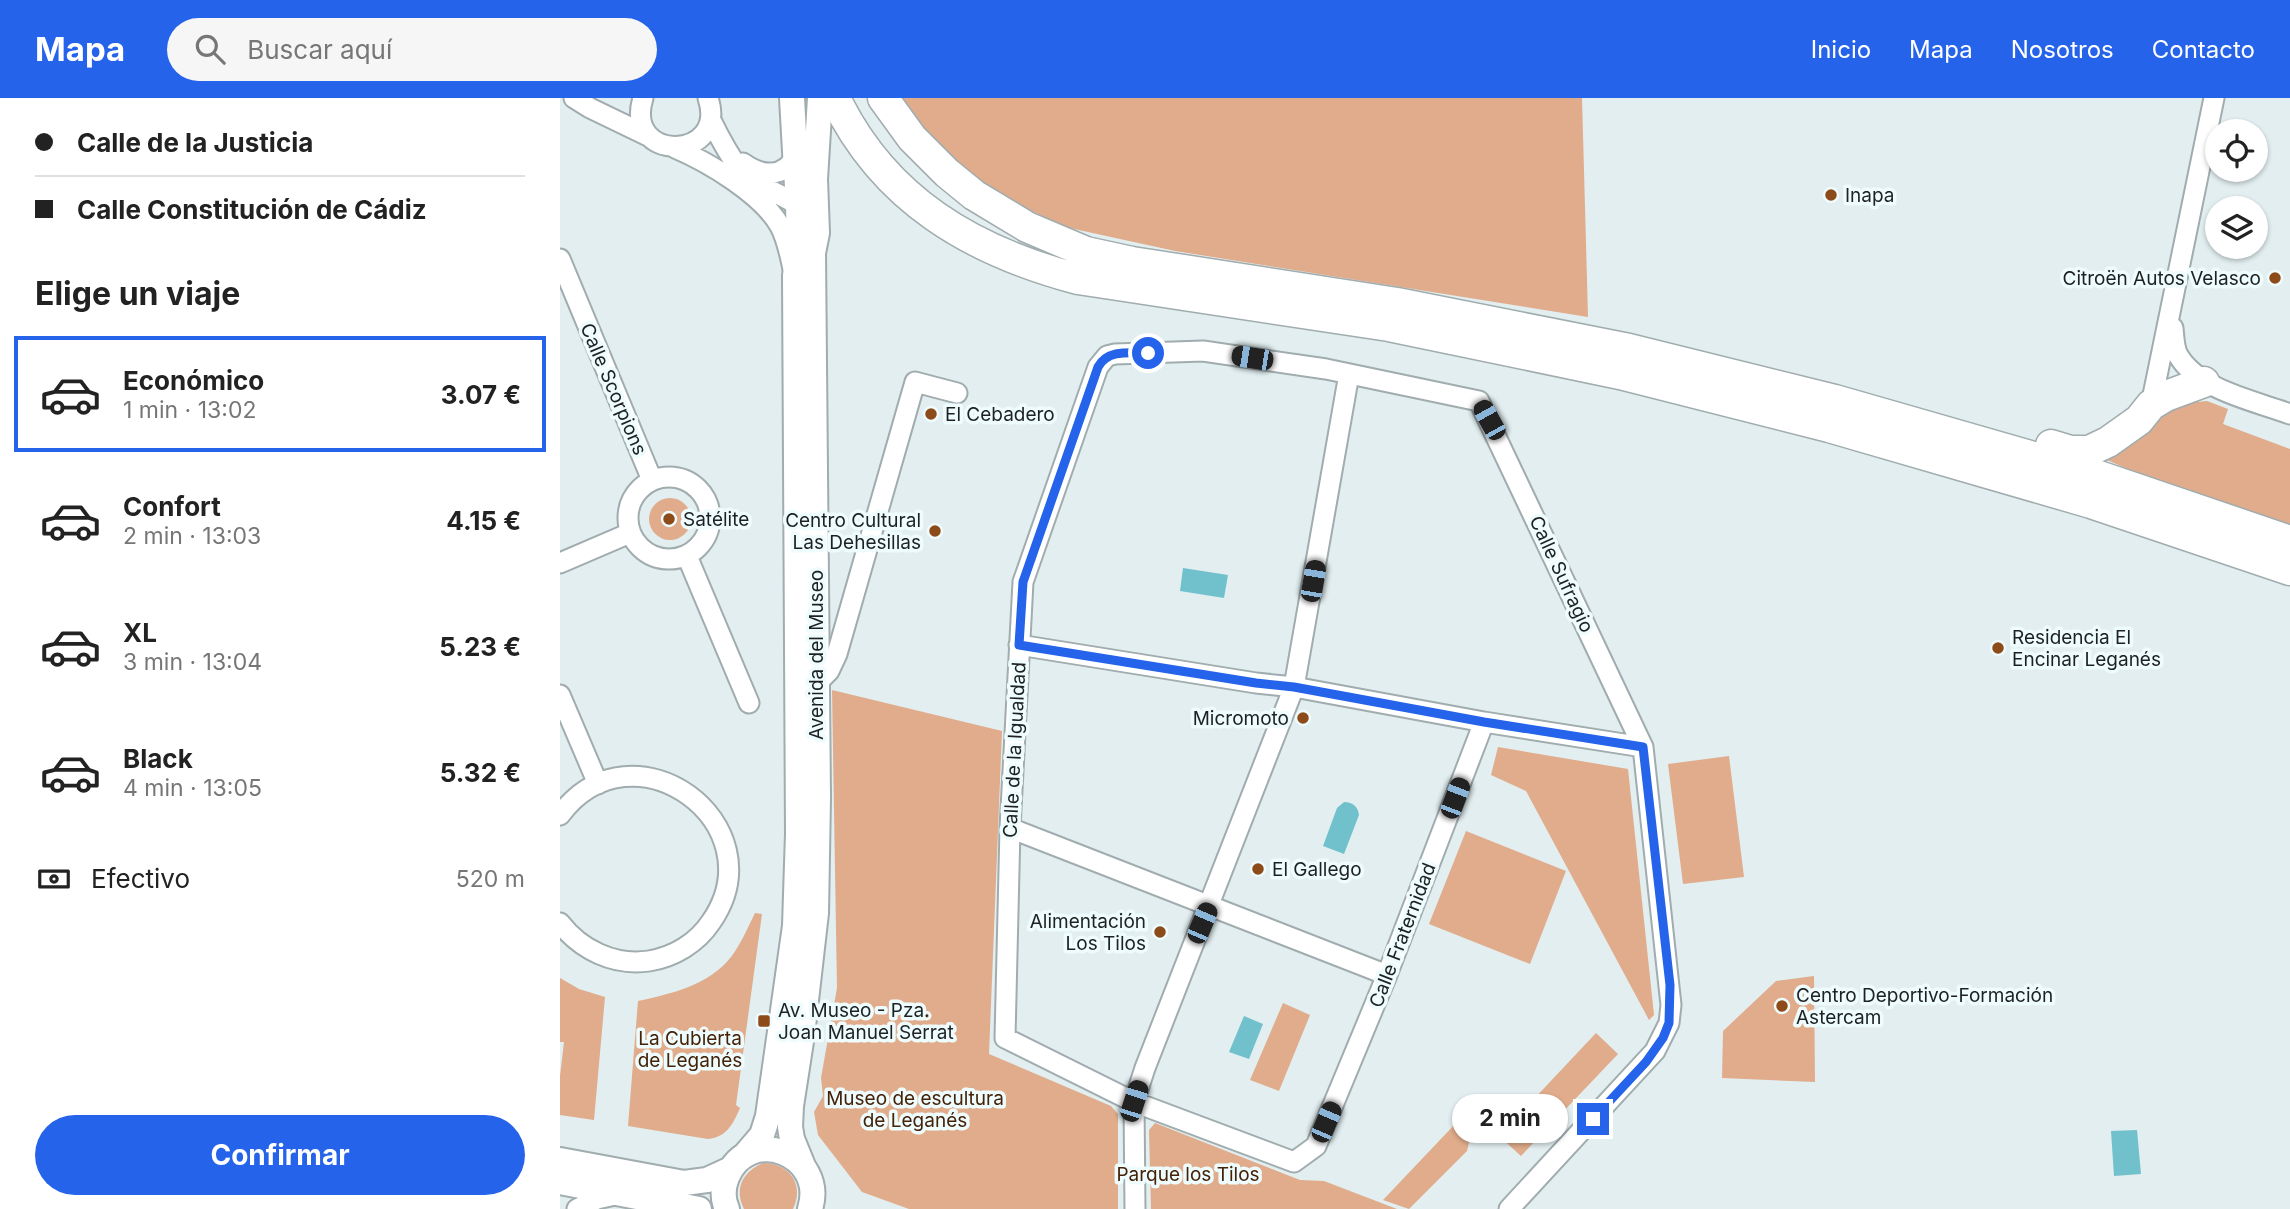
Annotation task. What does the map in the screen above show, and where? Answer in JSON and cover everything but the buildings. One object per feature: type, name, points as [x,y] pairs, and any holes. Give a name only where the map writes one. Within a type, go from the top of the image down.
[{"type":"highway","points":[[835,98],[877,166],[936,219],[1004,255],[1040,269],[1077,279],[1389,326],[1620,374],[1829,428],[2078,499],[2290,570]]},
{"type":"highway","points":[[883,98],[912,138],[974,195],[1027,227],[1086,252],[1132,262],[1411,306],[1629,349],[1835,400],[2096,475],[2290,541]]},
{"type":"highway","points":[[1835,400],[1960,421],[2071,450],[2089,451],[2108,442],[2139,420],[2151,405],[2166,396],[2204,382]]},
{"type":"main road","points":[[792,98],[799,205],[799,247],[795,276]]},
{"type":"main road","name":"Avenida del Museo","points":[[812,1208],[810,1178],[792,1139],[790,1115],[815,936],[817,854],[813,253],[817,233],[815,179],[820,98]]},
{"type":"main road","name":"Avenida del Museo","points":[[737,1163],[762,1135],[766,1124],[795,926],[798,856],[795,276]]},
{"type":"main road","points":[[560,1160],[684,1183],[707,1180],[759,1150],[775,1149],[791,1155],[803,1166]]},
{"type":"main road","points":[[727,1209],[723,1192],[737,1163]]},
{"type":"main road","points":[[560,1182],[699,1209]]},
{"type":"street","points":[[573,98],[664,146],[675,148],[715,168],[748,192],[772,215],[781,228],[795,276]]},
{"type":"street","points":[[643,98],[640,107],[641,120],[650,137]]},
{"type":"street","points":[[709,98],[711,120],[737,166],[747,176],[780,197],[799,205],[807,213],[813,253]]},
{"type":"street","points":[[2151,405],[2214,98]]},
{"type":"street","points":[[675,148],[698,140],[711,120]]},
{"type":"street","points":[[731,153],[748,166],[768,173],[785,170],[796,156]]},
{"type":"street","name":"Calle Scorpions","points":[[560,260],[652,480]]},
{"type":"street","points":[[2173,303],[2176,353],[2185,364],[2204,382],[2290,414]]},
{"type":"street","name":"Calle de la Igualdad","points":[[1134,1101],[1005,1038],[1010,828],[1023,582],[1098,367],[1110,355],[1203,351],[1349,374]]},
{"type":"street","points":[[1135,1209],[1134,1101],[1294,687],[1349,374]]},
{"type":"street","name":"Calle Sufragio","points":[[1349,374],[1479,401],[1643,747],[1670,985],[1669,1023],[1655,1051],[1509,1209]]},
{"type":"street","points":[[816,684],[829,671],[837,653],[915,382],[957,393]]},
{"type":"street","points":[[665,476],[686,480],[702,493],[707,502],[710,514],[708,532],[697,549],[687,556],[660,559],[647,554],[637,545],[630,533],[628,511],[631,500],[637,491],[652,480],[665,476]]},
{"type":"street","points":[[560,563],[630,533]]},
{"type":"street","points":[[687,556],[749,704]]},
{"type":"street","points":[[1019,645],[1294,687],[1484,722],[1643,747]]},
{"type":"street","points":[[560,695],[598,784]]},
{"type":"street","name":"Calle Fraternidad","points":[[1134,1101],[1294,1162],[1316,1146],[1387,975],[1484,722]]},
{"type":"street","points":[[560,815],[580,794],[598,784],[621,777],[648,777],[673,785],[696,799],[713,820],[724,844],[728,871],[724,895],[714,917],[699,936],[678,951],[652,960],[633,962],[606,957],[581,944],[560,923]]},
{"type":"street","points":[[1010,828],[1387,975]]},
{"type":"street","points":[[577,1209],[597,1199],[622,1194]]},
{"type":"green space","points":[[898,98],[1582,98],[1588,317],[1175,251],[1065,227],[980,186],[919,128]]},
{"type":"green space","points":[[2207,401],[2228,409],[2223,424],[2290,449],[2290,525],[2173,489],[2098,456],[2177,404]]},
{"type":"green space","points":[[670,498],[685,504],[691,519],[685,534],[670,540],[655,534],[649,519],[655,504]]},
{"type":"green space","name":"Museo de escultura de Leganés","points":[[832,690],[1002,731],[989,1054],[1111,1106],[1118,1114],[1118,1209],[909,1209],[862,1192],[818,1135],[814,1112],[823,1096],[821,1078],[837,988]]},
{"type":"green space","points":[[1498,747],[1628,769],[1654,1015],[1649,1020],[1526,791],[1491,775]]},
{"type":"green space","points":[[1729,756],[1744,877],[1683,884],[1668,764]]},
{"type":"green space","points":[[1466,831],[1566,871],[1530,964],[1429,924]]},
{"type":"green space","name":"La Cubierta de Leganés","points":[[755,913],[762,914],[736,1105],[740,1108],[732,1124],[725,1133],[708,1139],[628,1126],[638,1001],[689,987],[712,975],[735,952]]},
{"type":"green space","name":"Centro Deportivo-Formación Astercam","points":[[1814,976],[1815,1082],[1722,1078],[1723,1031],[1776,981]]},
{"type":"green space","name":"La Cubierta de Leganés","points":[[560,978],[579,989],[605,997],[594,1120],[560,1115],[560,1076],[564,1042],[560,1042]]},
{"type":"green space","points":[[1283,1003],[1310,1015],[1279,1091],[1250,1080]]},
{"type":"green space","points":[[1596,1033],[1618,1054],[1521,1156],[1499,1136]]},
{"type":"green space","points":[[1457,1122],[1471,1134],[1467,1151],[1409,1209],[1383,1200]]},
{"type":"green space","name":"Parque los Tilos","points":[[1155,1123],[1300,1180],[1324,1181],[1397,1209],[1151,1209],[1149,1130]]},
{"type":"green space","points":[[763,1163],[787,1171],[796,1183],[793,1209],[744,1209],[740,1195],[742,1182],[750,1171]]},
{"type":"water","points":[[1183,568],[1228,575],[1224,598],[1180,591]]},
{"type":"water","points":[[1344,802],[1354,806],[1359,815],[1344,854],[1323,846],[1337,808]]},
{"type":"water","points":[[1244,1016],[1263,1024],[1249,1059],[1229,1052]]},
{"type":"water","points":[[2137,1130],[2141,1174],[2114,1176],[2111,1131]]},
{"type":"place","name":"Inapa","points":[[1831,195]]},
{"type":"place","name":"Citroën Autos Velasco","points":[[2275,278]]},
{"type":"place","name":"El Cebadero","points":[[931,414]]},
{"type":"place","name":"Satélite","points":[[669,519]]},
{"type":"place","name":"Centro Cultural Las Dehesillas","points":[[935,531]]},
{"type":"place","name":"Residencia El Encinar Leganés","points":[[1998,648]]},
{"type":"place","name":"Micromoto","points":[[1303,718]]},
{"type":"place","name":"El Gallego","points":[[1258,869]]},
{"type":"place","name":"Alimentación Los Tilos","points":[[1160,932]]},
{"type":"place","name":"Centro Deportivo-Formación Astercam","points":[[1782,1006]]},
{"type":"place","name":"Av. Museo - Pza. Joan Manuel Serrat","points":[[764,1021]]},
{"type":"route","points":[[1148,353],[1110,355],[1098,367],[1065,468],[1023,582],[1019,645],[1294,687],[1484,722],[1643,747],[1670,985],[1669,1023],[1655,1051],[1593,1119]]}]
